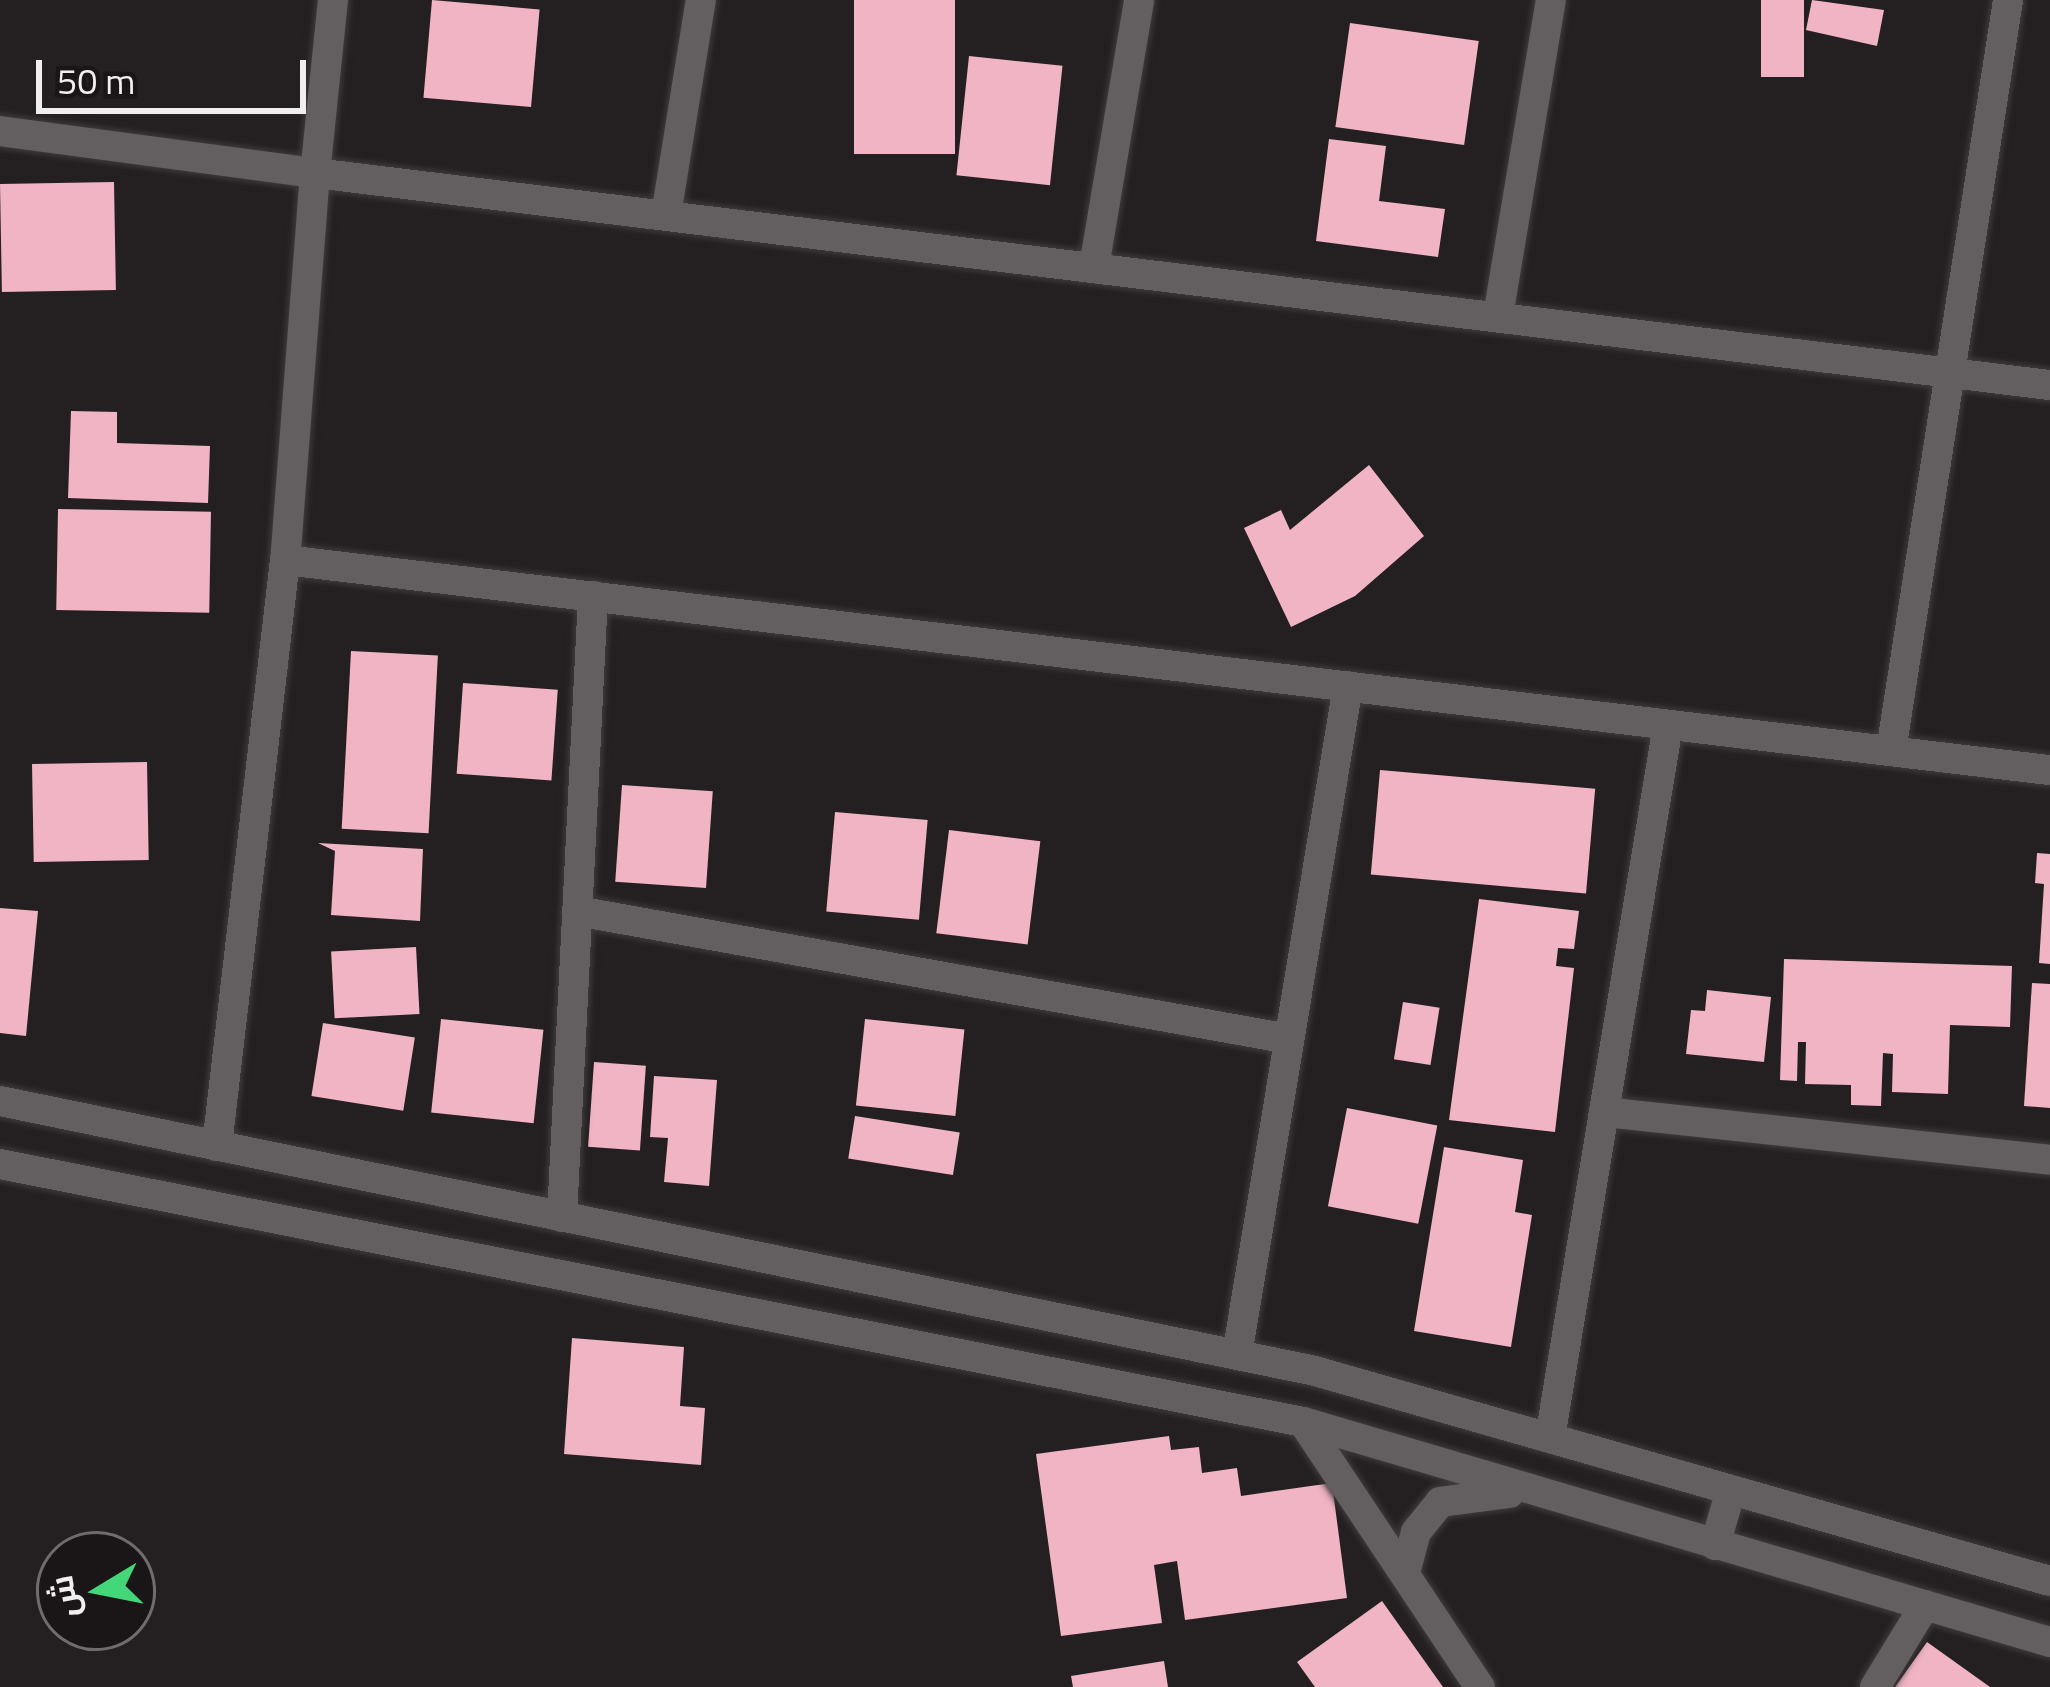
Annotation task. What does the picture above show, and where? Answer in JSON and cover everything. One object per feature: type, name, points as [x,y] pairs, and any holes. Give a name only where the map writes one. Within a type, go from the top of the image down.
[{"type":"street","points":[[218,1146],[285,560],[333,0]]},
{"type":"street","points":[[666,215],[701,0]]},
{"type":"street","points":[[1094,267],[1139,0]]},
{"type":"street","points":[[1498,316],[1551,0]]},
{"type":"street","points":[[1891,751],[2008,0]]},
{"type":"street","points":[[0,131],[2050,385]]},
{"type":"street","points":[[285,560],[2050,770]]},
{"type":"street","points":[[562,1216],[593,596]]},
{"type":"street","points":[[1237,1355],[1348,686]]},
{"type":"street","points":[[1550,1438],[1668,724]]},
{"type":"street","points":[[578,911],[1289,1039]]},
{"type":"street","points":[[0,1101],[1237,1355],[1550,1438],[2050,1581]]},
{"type":"street","points":[[1604,1112],[2050,1160]]},
{"type":"street","points":[[0,1164],[1303,1422],[1526,1492],[2050,1642]]},
{"type":"street","points":[[1303,1422],[1480,1687]]},
{"type":"street","points":[[1715,1545],[1732,1490]]},
{"type":"street","points":[[1406,1573],[1416,1532],[1441,1502],[1526,1492]]},
{"type":"street","points":[[1875,1687],[1925,1605]]},
{"type":"building","points":[[432,0],[540,9],[531,107],[423,98]]},
{"type":"building","points":[[854,0],[955,0],[955,154],[854,154]]},
{"type":"building","points":[[1761,0],[1804,0],[1804,77],[1761,77]]},
{"type":"building","points":[[1812,0],[1884,10],[1877,46],[1806,30]]},
{"type":"building","points":[[1350,23],[1479,41],[1464,145],[1335,127]]},
{"type":"building","points":[[969,56],[1062,66],[1050,185],[956,175]]},
{"type":"building","points":[[1329,139],[1386,146],[1379,201],[1445,209],[1438,257],[1316,241]]},
{"type":"building","points":[[114,182],[116,290],[2,292],[0,184]]},
{"type":"building","points":[[71,411],[117,412],[117,443],[210,446],[208,503],[68,498]]},
{"type":"building","points":[[1369,465],[1424,536],[1355,596],[1291,627],[1244,528],[1281,510],[1290,530]]},
{"type":"building","points":[[58,509],[211,512],[209,613],[56,610]]},
{"type":"building","points":[[351,651],[438,656],[429,833],[342,829]]},
{"type":"building","points":[[463,683],[558,690],[551,780],[457,774]]},
{"type":"building","points":[[147,762],[149,860],[34,862],[32,764]]},
{"type":"building","points":[[1380,770],[1595,789],[1586,893],[1371,875]]},
{"type":"building","points":[[622,785],[713,791],[706,888],[615,882]]},
{"type":"building","points":[[835,812],[928,820],[919,920],[826,912]]},
{"type":"building","points":[[949,830],[1040,841],[1028,944],[936,933]]},
{"type":"building","points":[[318,843],[423,849],[420,921],[331,915],[335,851]]},
{"type":"building","points":[[2037,853],[2050,854],[2050,964],[2039,963],[2044,884],[2035,883]]},
{"type":"building","points":[[1479,899],[1579,911],[1574,949],[1558,948],[1556,966],[1574,968],[1555,1132],[1449,1120]]},
{"type":"building","points":[[0,908],[38,911],[26,1036],[0,1033]]},
{"type":"building","points":[[416,947],[420,1014],[335,1018],[331,951]]},
{"type":"building","points":[[1784,959],[2012,966],[2010,1027],[1950,1025],[1948,1094],[1892,1092],[1893,1054],[1883,1053],[1881,1106],[1851,1105],[1851,1085],[1805,1084],[1806,1042],[1798,1042],[1797,1081],[1780,1080]]},
{"type":"building","points":[[2032,983],[2050,984],[2050,1108],[2024,1106]]},
{"type":"building","points":[[1707,990],[1771,997],[1764,1062],[1686,1054],[1691,1010],[1705,1011]]},
{"type":"building","points":[[1403,1002],[1440,1008],[1430,1065],[1394,1059]]},
{"type":"building","points":[[441,1019],[543,1030],[534,1123],[431,1112]]},
{"type":"building","points":[[865,1019],[964,1029],[955,1116],[856,1106]]},
{"type":"building","points":[[323,1023],[415,1038],[403,1111],[311,1096]]},
{"type":"building","points":[[594,1062],[646,1066],[640,1150],[588,1147]]},
{"type":"building","points":[[654,1076],[717,1080],[709,1186],[664,1182],[668,1138],[650,1137]]},
{"type":"building","points":[[1347,1108],[1437,1126],[1418,1224],[1328,1206]]},
{"type":"building","points":[[855,1116],[960,1133],[953,1175],[848,1158]]},
{"type":"building","points":[[1444,1147],[1523,1160],[1515,1212],[1532,1215],[1511,1347],[1414,1331]]},
{"type":"building","points":[[572,1338],[684,1347],[680,1406],[705,1408],[701,1465],[564,1454]]},
{"type":"building","points":[[1169,1436],[1171,1450],[1199,1447],[1202,1473],[1237,1468],[1241,1496],[1332,1483],[1347,1598],[1185,1620],[1177,1561],[1154,1565],[1162,1623],[1061,1636],[1036,1454]]},
{"type":"building","points":[[1382,1601],[1443,1687],[1315,1687],[1297,1662]]},
{"type":"building","points":[[1927,1642],[1990,1687],[1895,1687]]},
{"type":"building","points":[[1164,1661],[1168,1687],[1073,1687],[1071,1676]]}]
